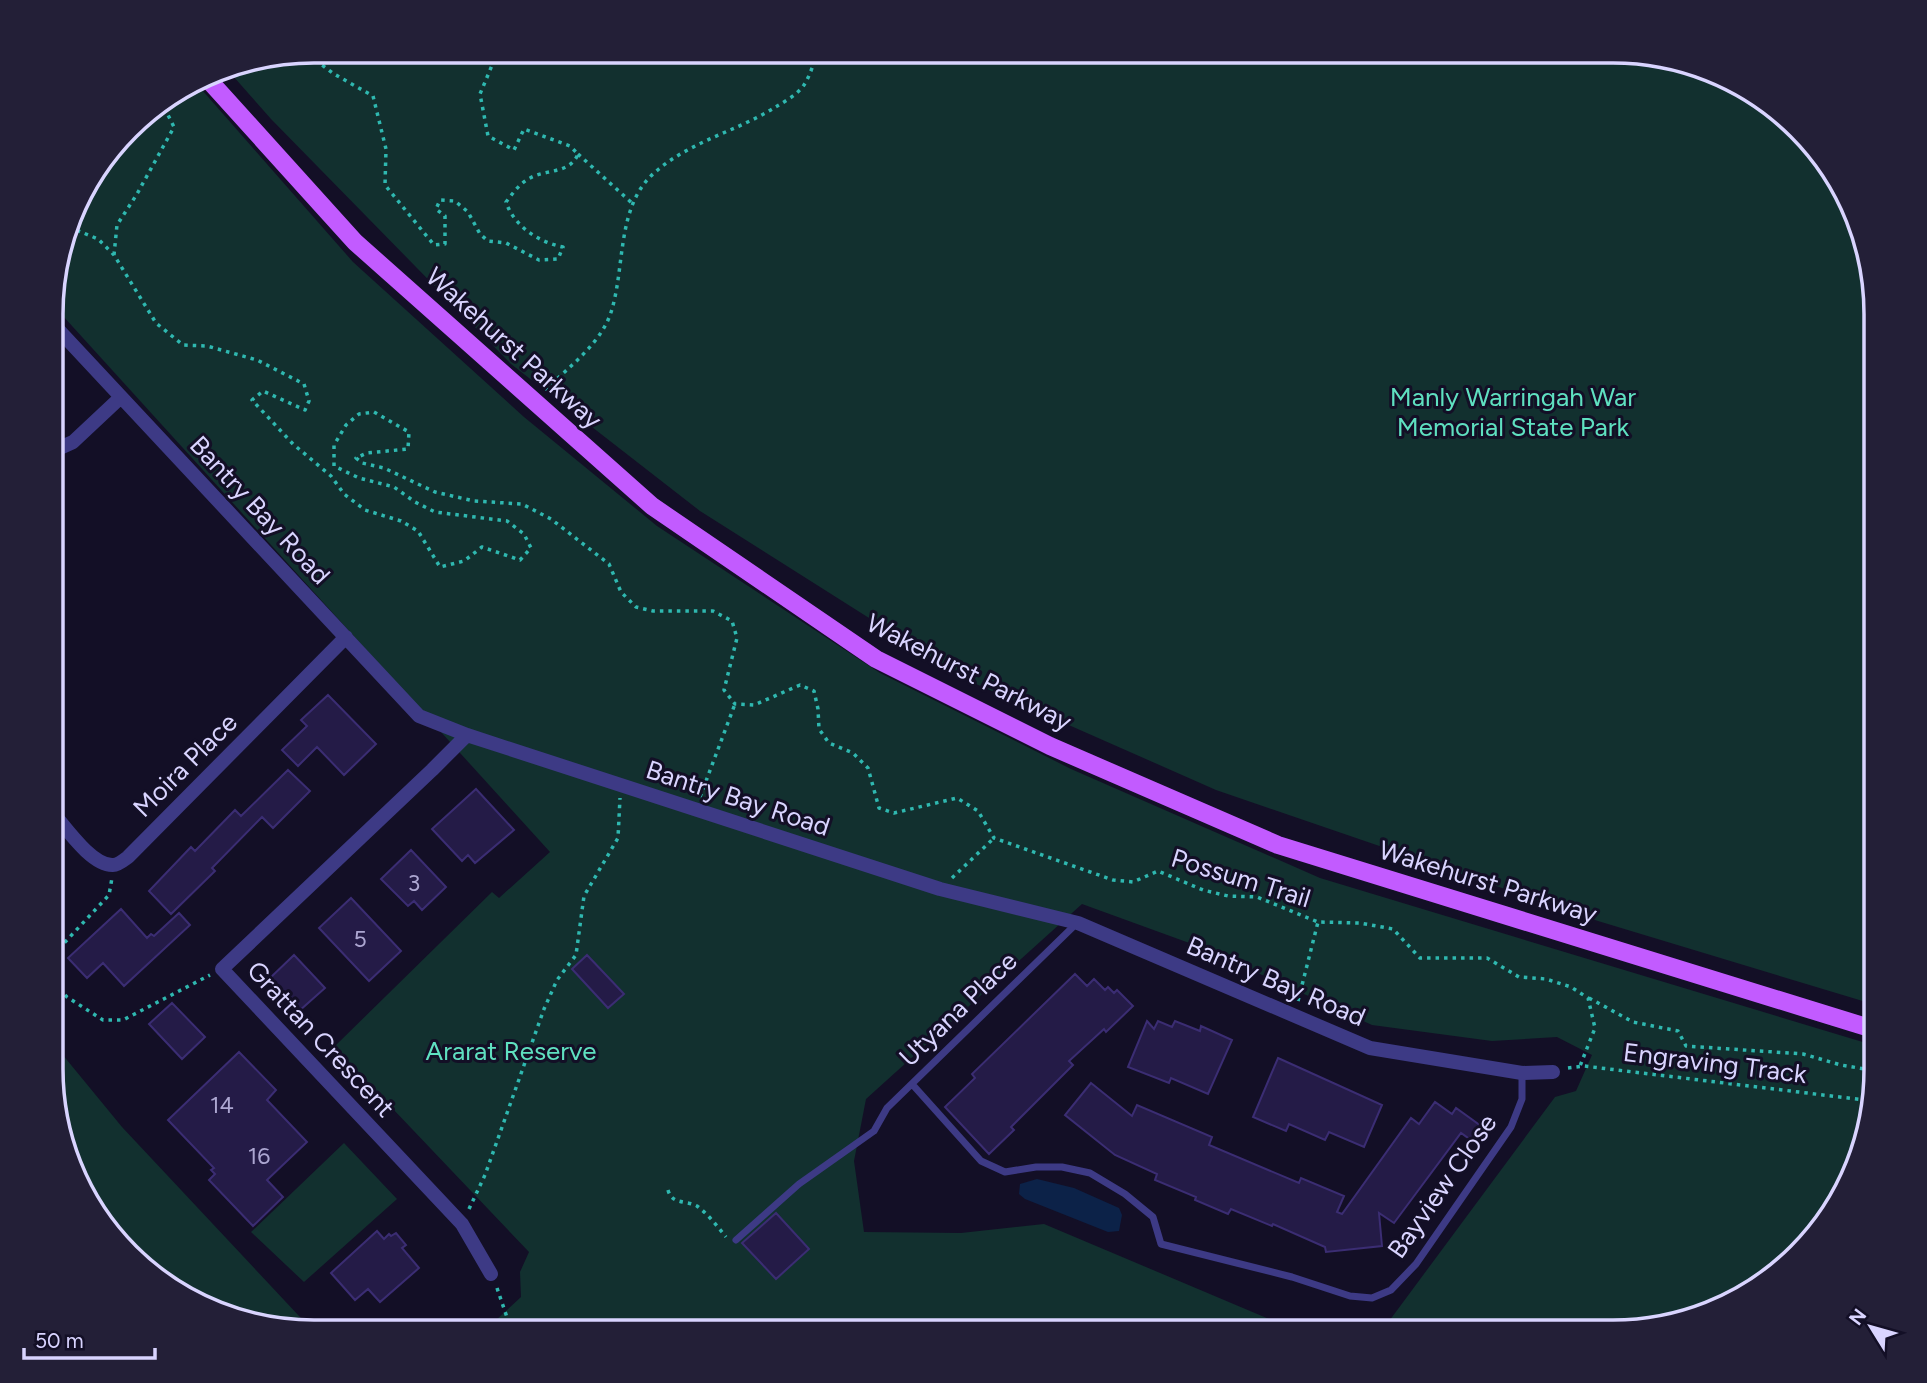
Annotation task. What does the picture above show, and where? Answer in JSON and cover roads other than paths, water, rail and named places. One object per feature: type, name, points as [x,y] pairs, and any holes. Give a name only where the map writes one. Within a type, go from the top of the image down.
[{"type":"main road","name":"Wakehurst Parkway","points":[[213,84],[355,242],[652,506],[876,659],[1050,746],[1278,845],[1864,1026]]},
{"type":"street","name":"Bantry Bay Road","points":[[63,335],[419,716],[467,735],[620,786],[940,889],[1078,922],[1370,1048],[1522,1073],[1553,1072]]},
{"type":"street","points":[[63,446],[73,442],[121,397]]},
{"type":"street","name":"Moira Place","points":[[63,825],[100,863],[115,865],[128,857],[346,637]]},
{"type":"street","name":"Grattan Crescent","points":[[467,735],[222,969],[462,1224],[491,1274]]},
{"type":"lane","name":"Utyana Place","points":[[736,1240],[799,1184],[874,1131],[887,1108],[1078,922]]},
{"type":"lane","name":"Bayview Close","points":[[912,1084],[981,1161],[1005,1172],[1049,1167],[1090,1172],[1125,1194],[1153,1217],[1161,1244],[1292,1277],[1350,1296],[1372,1298],[1391,1290],[1416,1264],[1511,1127],[1522,1099],[1522,1073]]},
{"type":"water","points":[[1037,1179],[1074,1188],[1119,1208],[1122,1215],[1119,1231],[1108,1232],[1025,1199],[1019,1194],[1020,1184]]},
{"type":"park label","name":"Manly Warringah War Memorial State Park","points":[[1513,412]]},
{"type":"park label","name":"Ararat Reserve","points":[[511,1051]]}]
